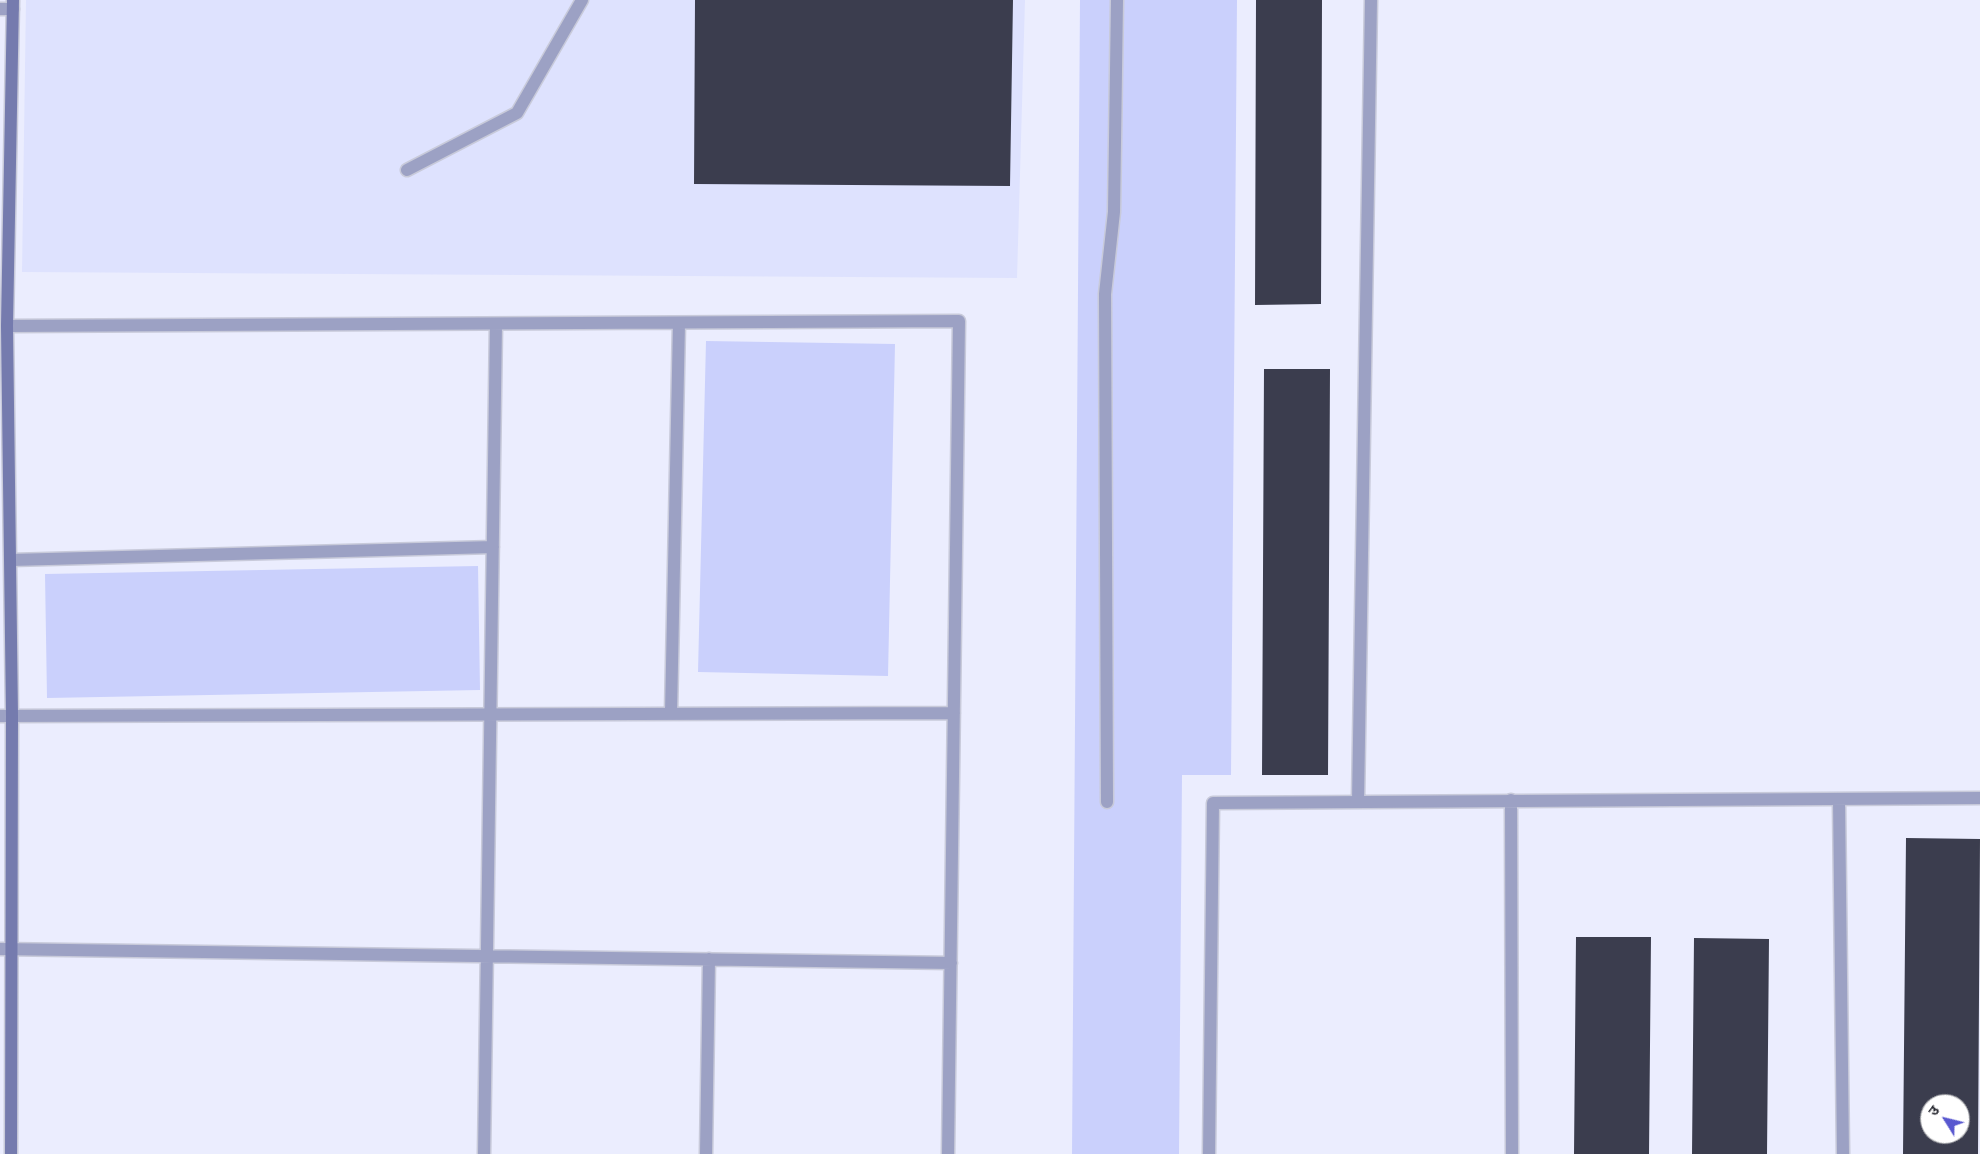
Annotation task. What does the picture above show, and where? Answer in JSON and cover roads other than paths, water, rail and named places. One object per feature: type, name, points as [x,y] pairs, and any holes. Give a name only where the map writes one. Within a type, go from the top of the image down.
[{"type":"street","points":[[407,170],[517,113],[582,0]]},
{"type":"street","points":[[1107,802],[1105,294],[1114,212],[1116,0]]},
{"type":"street","points":[[1358,801],[1371,0]]},
{"type":"street","points":[[9,6],[7,326],[11,560],[6,716],[5,949],[11,1154]]},
{"type":"street","points":[[7,326],[959,321],[948,1154]]},
{"type":"street","points":[[671,713],[679,323]]},
{"type":"street","points":[[484,1154],[496,324]]},
{"type":"street","points":[[11,560],[492,547]]},
{"type":"street","points":[[6,716],[954,713]]},
{"type":"street","points":[[1208,1154],[1213,803],[1980,798]]},
{"type":"street","points":[[1512,800],[1512,1154]]},
{"type":"street","points":[[1839,800],[1843,1154]]},
{"type":"street","points":[[5,949],[951,963]]},
{"type":"street","points":[[706,1154],[709,959]]}]
